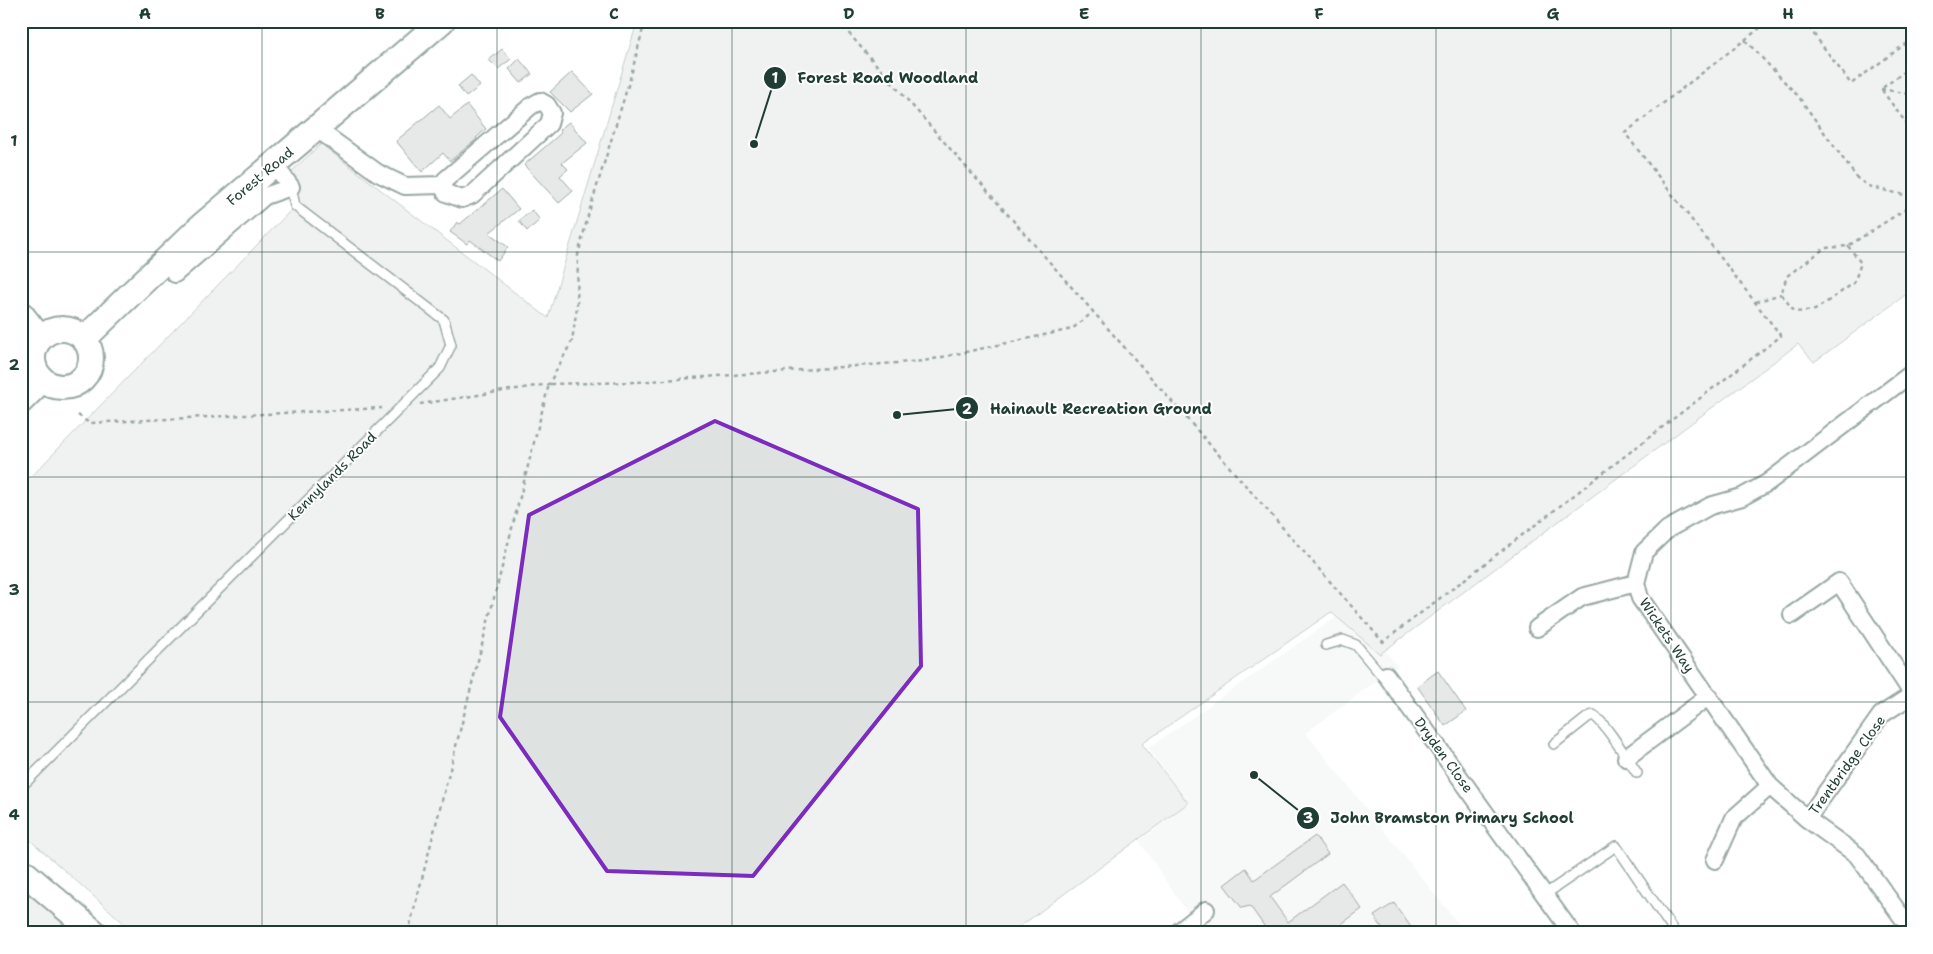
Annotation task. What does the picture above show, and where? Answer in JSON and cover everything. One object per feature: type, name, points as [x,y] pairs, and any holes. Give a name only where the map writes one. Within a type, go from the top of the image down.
[{"type":"street","name":"Forest Road","points":[[84,339],[199,228],[442,21]]},
{"type":"street","points":[[540,101],[547,105],[552,113],[548,124],[472,196],[462,199],[446,193],[442,186],[445,180],[531,106],[540,101]]},
{"type":"street","points":[[317,129],[378,173],[405,186],[442,186]]},
{"type":"street","name":"Kennylands Road","points":[[274,164],[291,187]]},
{"type":"street","points":[[176,274],[265,196],[291,187]]},
{"type":"street","points":[[21,314],[40,338]]},
{"type":"street","points":[[59,328],[71,330],[84,339],[90,348],[92,358],[90,368],[84,379],[76,385],[66,388],[55,387],[42,380],[36,372],[33,362],[33,352],[40,338],[59,328]]},
{"type":"street","name":"Wickets Way","points":[[1912,373],[1767,483],[1742,497],[1710,506],[1668,528],[1644,552],[1636,583],[1640,598],[1770,786],[1807,819],[1857,855],[1912,931]]},
{"type":"street","points":[[21,401],[42,380]]},
{"type":"street","points":[[1792,615],[1839,582],[1912,694]]},
{"type":"street","points":[[1537,628],[1582,597],[1636,583]]},
{"type":"street","name":"Dryden Close","points":[[1386,676],[1572,933]]},
{"type":"street","name":"Trentbridge Close","points":[[1807,819],[1881,715],[1912,694]]},
{"type":"street","points":[[1626,758],[1709,696]]},
{"type":"street","points":[[1715,860],[1734,818],[1770,786]]},
{"type":"street","points":[[21,870],[95,933]]},
{"type":"street","points":[[1177,933],[1206,910]]},
{"type":"lane","name":"Kennylands Road","points":[[21,787],[440,368],[451,345],[444,320],[295,206],[291,187]]},
{"type":"lane","points":[[1326,645],[1343,640],[1356,645],[1383,677],[1386,676]]},
{"type":"lane","points":[[1554,744],[1593,715],[1636,773]]},
{"type":"lane","points":[[1544,895],[1616,846],[1675,933]]},
{"type":"path","points":[[838,21],[1383,642],[1781,336],[1625,133],[1769,21]]},
{"type":"path","points":[[1804,21],[1850,84],[1912,39]]},
{"type":"path","points":[[1745,40],[1798,96],[1857,178],[1868,186],[1912,197]]},
{"type":"path","points":[[1881,89],[1912,66]]},
{"type":"path","points":[[1881,89],[1911,93],[1912,99]]},
{"type":"path","points":[[1881,89],[1912,131]]},
{"type":"path","points":[[1781,294],[1787,276],[1825,248],[1848,246],[1912,205]]},
{"type":"path","points":[[1781,294],[1795,312],[1815,310],[1854,283],[1861,263],[1848,246]]},
{"type":"path","points":[[1805,263],[1809,268]]},
{"type":"path","points":[[1755,302],[1781,294]]},
{"type":"path","points":[[408,933],[548,384],[637,382],[924,361],[1072,328],[1093,312]]},
{"type":"highlighted area","points":[[715,421],[918,509],[921,666],[753,876],[607,871],[500,717],[529,515]]},
{"type":"shaded area","points":[[630,21],[1912,21],[1912,290],[1814,362],[1798,344],[1380,654],[1331,612],[1142,744],[1188,803],[1011,933],[135,933],[21,832],[21,487],[295,206],[290,181],[292,171],[321,144],[548,318],[635,29]]},
{"type":"shaded area","points":[[1352,606],[1397,666],[1306,733],[1466,933],[1201,933],[1139,841],[1188,803],[1148,748]]},
{"type":"shaded area","points":[[21,887],[74,933],[21,933]]},
{"type":"building","points":[[502,49],[511,59],[498,69],[489,60]]},
{"type":"building","points":[[519,59],[532,74],[521,83],[509,69]]},
{"type":"building","points":[[572,72],[593,94],[570,112],[550,92]]},
{"type":"building","points":[[471,75],[480,86],[466,97],[458,86]]},
{"type":"building","points":[[439,105],[450,119],[467,105],[486,129],[450,161],[443,153],[422,172],[396,141]]},
{"type":"building","points":[[569,122],[587,143],[562,163],[568,169],[560,176],[573,191],[559,203],[524,165],[561,133],[559,130]]},
{"type":"building","points":[[502,189],[519,209],[489,233],[508,247],[498,261],[470,240],[467,244],[450,232],[457,222],[460,224]]},
{"type":"building","points":[[532,210],[540,220],[527,231],[519,221]]},
{"type":"building","points":[[1438,671],[1466,711],[1445,726],[1417,686]]},
{"type":"building","points":[[1315,836],[1328,854],[1270,897],[1288,922],[1342,882],[1362,909],[1329,933],[1269,933],[1250,906],[1242,908],[1224,885],[1246,868],[1254,880]]},
{"type":"building","points":[[1394,903],[1415,933],[1386,933],[1374,916]]},
{"type":"place","name":"Forest Road Woodland","points":[[754,144]]},
{"type":"place","name":"Hainault Recreation Ground","points":[[897,415]]},
{"type":"place","name":"John Bramston Primary School","points":[[1254,775]]}]
